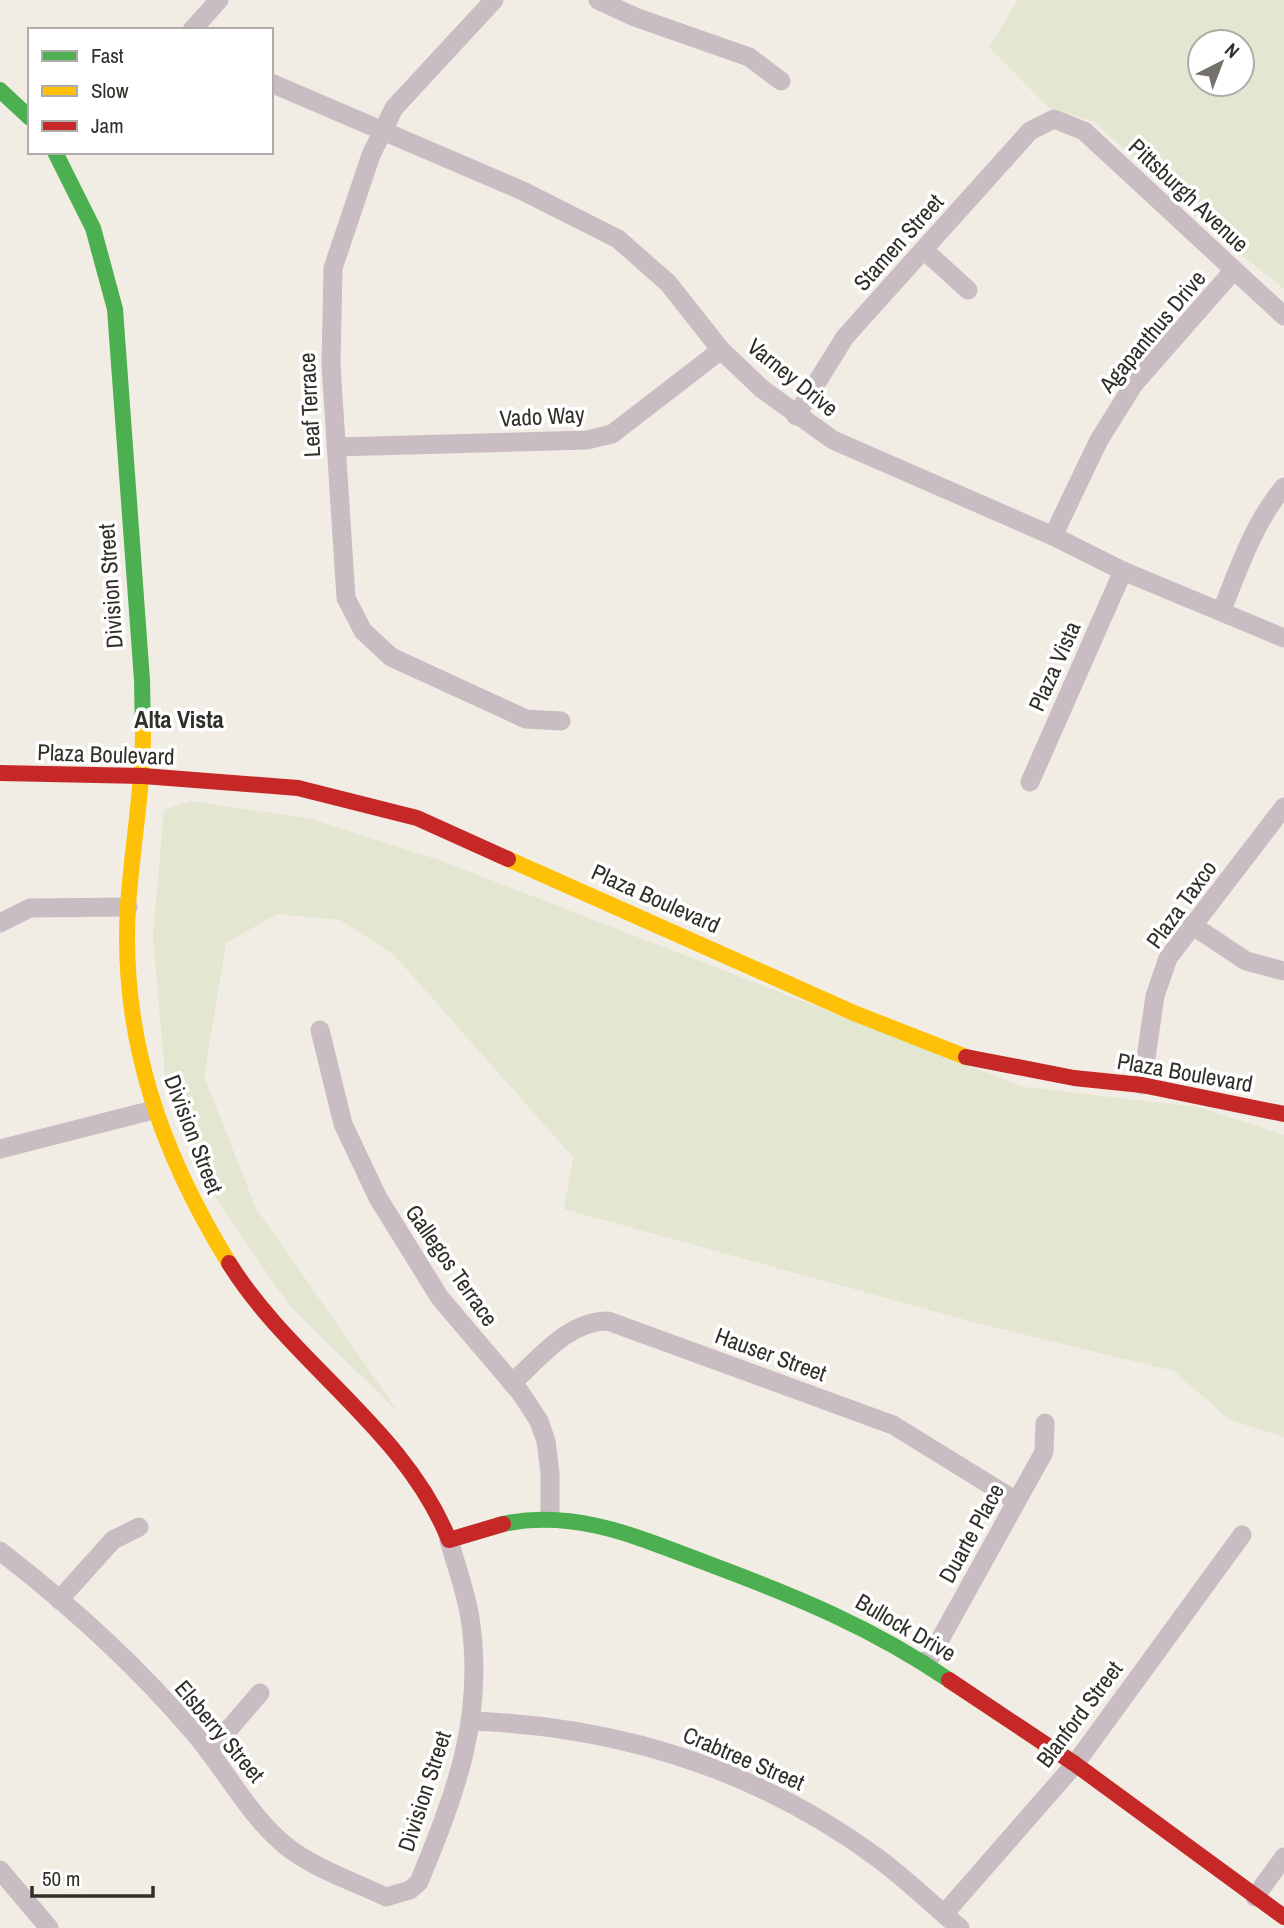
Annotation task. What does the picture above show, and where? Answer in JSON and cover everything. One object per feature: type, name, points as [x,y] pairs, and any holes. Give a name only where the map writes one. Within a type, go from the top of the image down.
[{"type":"main road","points":[[0,90],[28,116]]},
{"type":"main road","name":"Division Street","points":[[57,154],[81,194],[107,265],[115,309],[142,680],[143,776],[128,907],[132,1018],[153,1110],[201,1218],[245,1289],[408,1467],[439,1515],[449,1540]]},
{"type":"main road","name":"Plaza Boulevard","points":[[0,773],[143,776],[298,788],[417,818],[854,1013],[967,1058],[1074,1078],[1142,1085],[1284,1114]]},
{"type":"main road","name":"Bullock Drive","points":[[449,1540],[496,1524],[550,1517],[614,1529],[800,1598],[898,1645],[927,1663],[1075,1764],[1284,1917]]},
{"type":"street","points":[[198,27],[219,0]]},
{"type":"street","name":"Leaf Terrace","points":[[494,0],[394,108],[381,132],[333,268],[330,336],[346,597],[356,621],[371,641],[402,663],[526,719],[561,721]]},
{"type":"street","points":[[598,0],[635,17],[749,57],[780,81]]},
{"type":"street","name":"Varney Drive","points":[[273,84],[523,191],[618,239],[668,283],[721,349],[762,389],[833,439],[1053,536],[1123,570],[1284,638]]},
{"type":"street","name":"Stamen Street","points":[[796,415],[845,338],[1030,131],[1054,119]]},
{"type":"street","name":"Pittsburgh Avenue","points":[[1054,119],[1084,131],[1284,316]]},
{"type":"street","points":[[924,250],[968,290]]},
{"type":"street","name":"Agapanthus Drive","points":[[1053,536],[1098,440],[1134,384],[1234,271]]},
{"type":"street","name":"Vado Way","points":[[336,447],[587,440],[612,434],[721,349]]},
{"type":"street","points":[[1222,610],[1251,539],[1284,487]]},
{"type":"street","name":"Plaza Vista","points":[[1030,782],[1123,570]]},
{"type":"street","name":"Plaza Taxco","points":[[1142,1085],[1155,996],[1168,958],[1284,807]]},
{"type":"street","points":[[0,923],[30,908],[128,907]]},
{"type":"street","points":[[1192,925],[1246,961],[1284,971]]},
{"type":"street","name":"Gallegos Terrace","points":[[320,1030],[343,1124],[378,1198],[440,1298],[512,1383],[539,1421],[546,1441],[550,1517]]},
{"type":"street","points":[[0,1149],[153,1110]]},
{"type":"street","name":"Hauser Street","points":[[512,1383],[575,1327],[593,1321],[608,1321],[892,1425],[1016,1500]]},
{"type":"street","name":"Duarte Place","points":[[927,1663],[1044,1452],[1045,1423]]},
{"type":"street","points":[[59,1600],[113,1541],[139,1527]]},
{"type":"street","name":"Blanford Street","points":[[944,1914],[1075,1764],[1242,1535]]},
{"type":"street","name":"Division Street","points":[[419,1882],[457,1784],[473,1721],[475,1673],[470,1616],[449,1540]]},
{"type":"street","name":"Elsberry Street","points":[[0,1551],[59,1600],[126,1662],[209,1752],[261,1820],[295,1853],[386,1897],[410,1890],[419,1882]]},
{"type":"street","points":[[209,1752],[260,1693]]},
{"type":"street","name":"Crabtree Street","points":[[473,1721],[548,1726],[598,1734],[660,1749],[731,1774],[794,1805],[853,1841],[960,1928]]},
{"type":"street","points":[[1255,1897],[1284,1857]]},
{"type":"street","points":[[0,1870],[49,1928]]},
{"type":"green space","points":[[1018,0],[1284,0],[1284,289],[1218,236],[1095,122],[1048,107],[989,47]]},
{"type":"green space","points":[[191,801],[311,819],[439,860],[1024,1087],[1198,1107],[1284,1135],[1284,1437],[1230,1420],[1174,1371],[973,1322],[564,1209],[573,1157],[393,954],[340,920],[277,914],[226,943],[204,1077],[256,1208],[399,1413],[288,1304],[205,1182],[165,1076],[153,936],[164,810]]},
{"type":"traffic: fast","points":[[0,90],[28,116]]},
{"type":"traffic: fast","points":[[56,154],[93,228],[115,309],[142,680],[143,731]]},
{"type":"traffic: fast","points":[[503,1524],[557,1520],[583,1523],[634,1536],[772,1588],[833,1615],[892,1644],[949,1680]]},
{"type":"traffic: slow","points":[[143,731],[128,906],[127,954],[131,1002],[150,1092],[165,1136],[183,1179],[229,1263]]},
{"type":"traffic: slow","points":[[508,859],[854,1013],[966,1057]]},
{"type":"traffic: jam","points":[[0,773],[143,776],[298,788],[417,818],[508,859]]},
{"type":"traffic: jam","points":[[966,1057],[1074,1078],[1142,1085],[1284,1114]]},
{"type":"traffic: jam","points":[[229,1263],[254,1299],[283,1333],[405,1464],[429,1500],[449,1540],[503,1524]]},
{"type":"traffic: jam","points":[[949,1680],[1075,1764],[1284,1917]]},
{"type":"district","name":"Alta Vista","points":[[179,719]]}]
